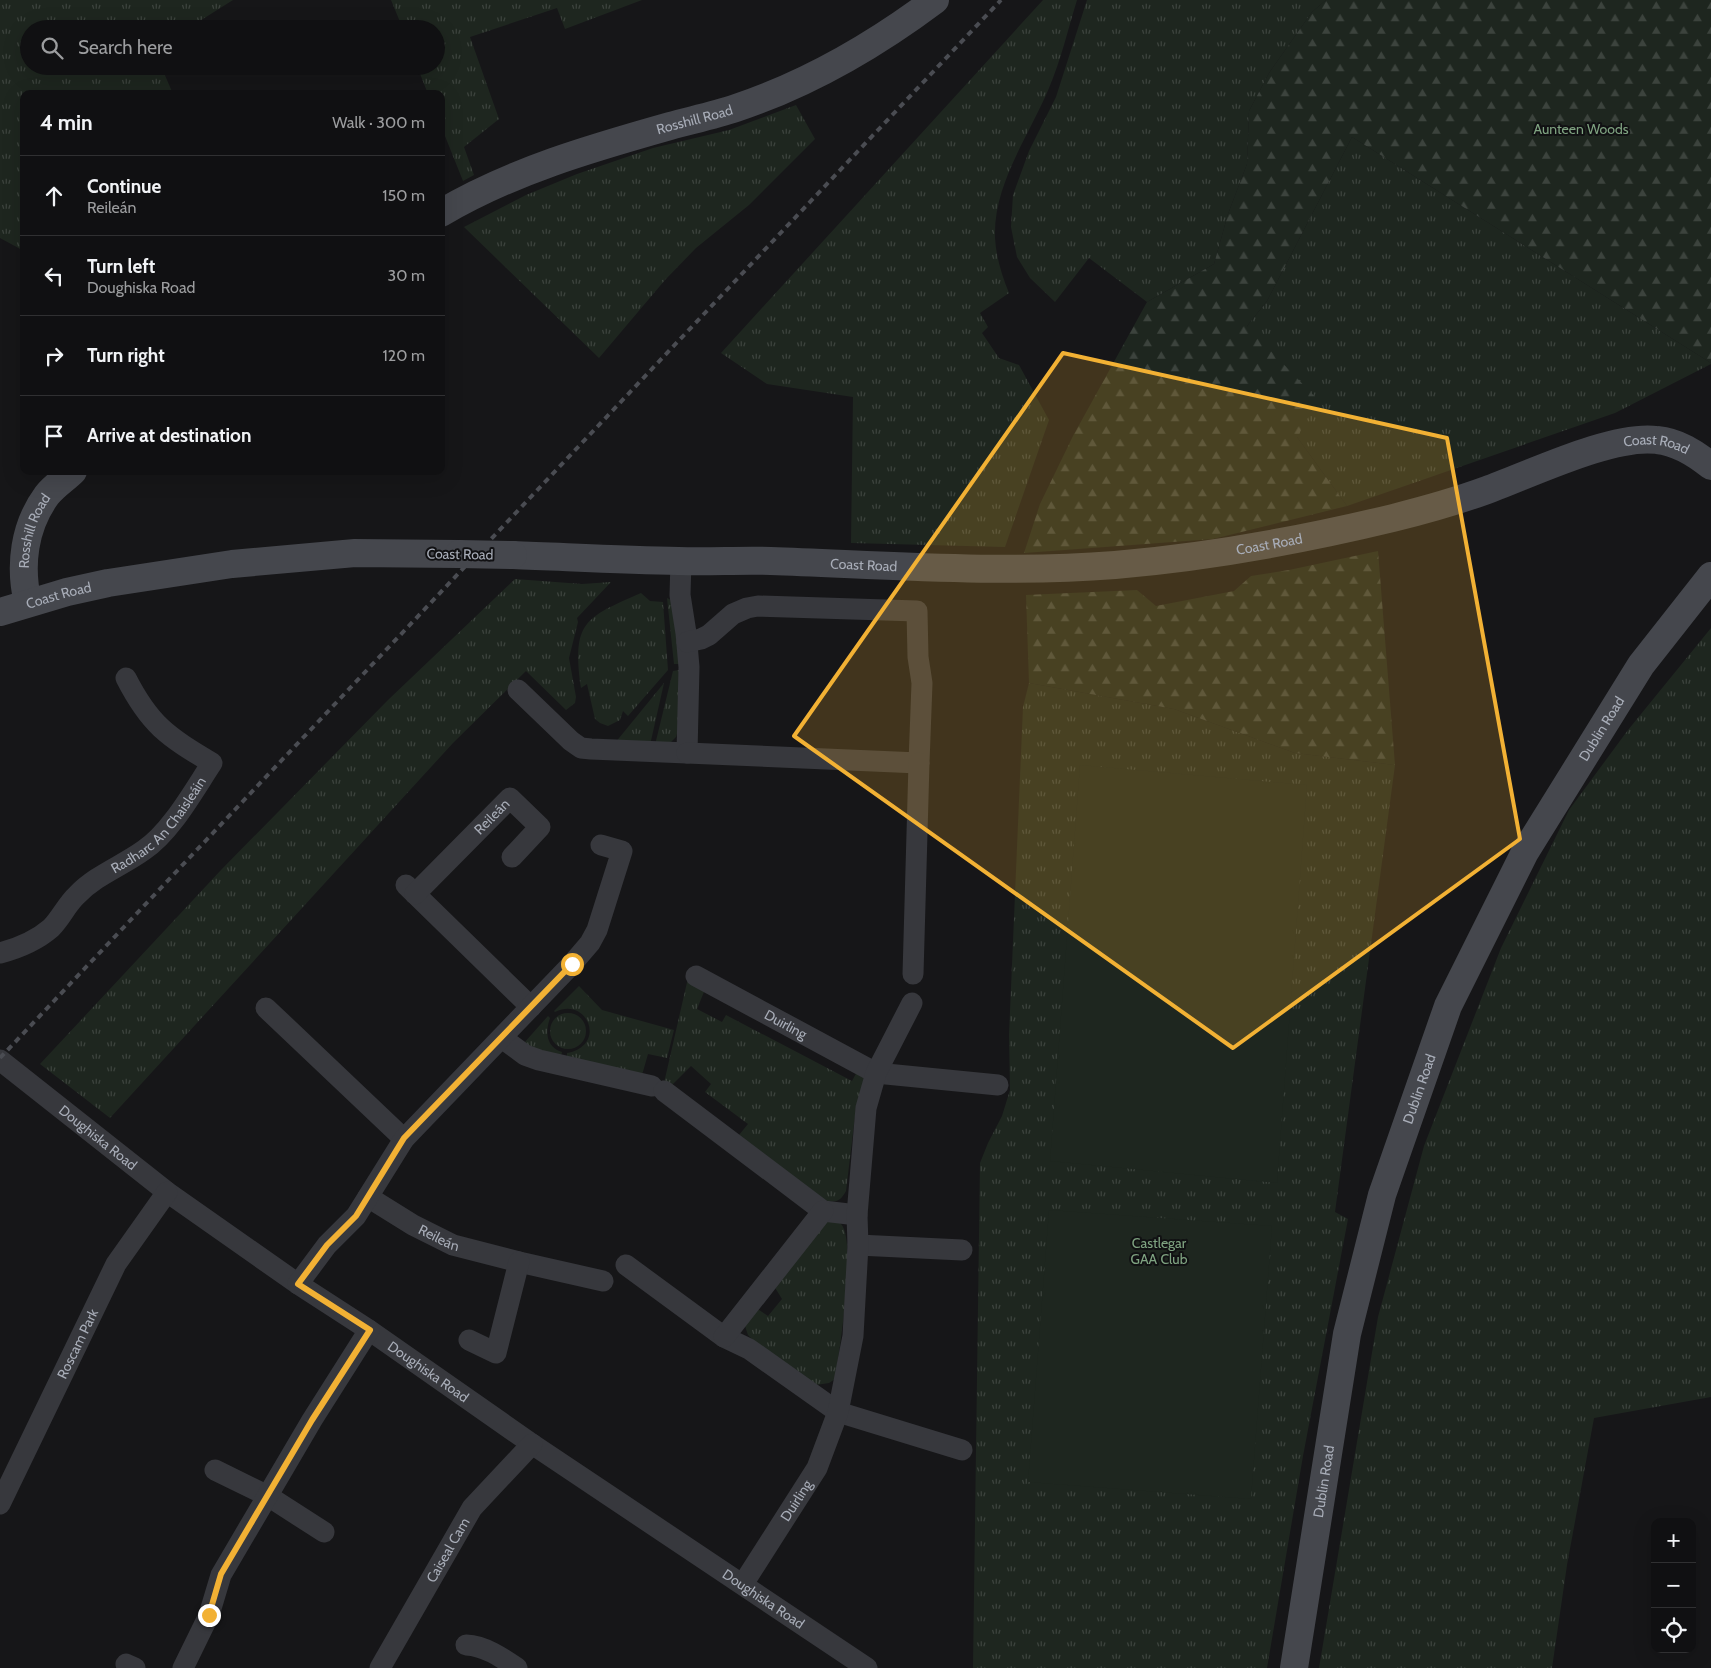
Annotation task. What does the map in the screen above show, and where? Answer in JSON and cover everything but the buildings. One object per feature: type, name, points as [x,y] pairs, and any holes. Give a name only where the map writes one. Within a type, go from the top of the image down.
[{"type":"main road","name":"Rosshill Road","points":[[445,211],[510,178],[574,154],[736,108],[789,87],[832,66],[875,41],[907,21],[935,0]]},
{"type":"main road","name":"Coast Road","points":[[0,612],[108,583],[232,564],[355,553],[513,555],[681,561],[766,560],[894,566],[1025,568],[1114,565],[1274,544],[1396,517],[1485,491],[1600,448],[1624,442],[1656,439],[1671,443],[1696,454],[1711,466]]},
{"type":"main road","name":"Rosshill Road","points":[[28,603],[24,584],[24,559],[30,524],[49,493],[69,475]]},
{"type":"main road","name":"Dublin Road","points":[[1294,1668],[1347,1334],[1382,1195],[1448,1006],[1525,852],[1641,665],[1711,576]]},
{"type":"street","points":[[681,561],[680,595],[689,667],[687,753]]},
{"type":"street","points":[[687,642],[709,635],[733,614],[758,606],[917,611],[918,657],[922,682],[913,974]]},
{"type":"street","name":"Radharc An Chaisleáin","points":[[0,953],[25,946],[51,927],[77,894],[144,850],[161,835],[188,800],[212,763],[178,743],[162,730],[146,713],[126,678]]},
{"type":"street","points":[[518,690],[571,741],[581,748],[919,763]]},
{"type":"street","name":"Reileán","points":[[512,857],[540,827],[510,798],[411,890],[531,1007]]},
{"type":"street","points":[[298,1284],[327,1245],[356,1216],[404,1138],[502,1038],[590,943],[603,915],[622,851],[601,845]]},
{"type":"street","name":"Duirling","points":[[696,976],[876,1073],[998,1085]]},
{"type":"street","name":"Duirling","points":[[743,1584],[817,1468],[838,1412],[853,1336],[858,1245],[857,1215],[866,1108],[876,1073],[912,1003]]},
{"type":"street","points":[[266,1008],[404,1138]]},
{"type":"street","points":[[502,1038],[525,1055],[539,1060],[658,1088],[823,1211],[857,1215]]},
{"type":"street","name":"Doughiska Road","points":[[0,1060],[167,1192],[298,1284],[370,1330],[532,1444],[867,1668]]},
{"type":"street","name":"Roscam Park","points":[[0,1504],[116,1264],[167,1192]]},
{"type":"street","name":"Reileán","points":[[368,1197],[413,1225],[453,1245],[603,1281]]},
{"type":"street","points":[[724,1337],[823,1211]]},
{"type":"street","points":[[858,1245],[962,1250]]},
{"type":"street","points":[[469,1340],[496,1353],[519,1262]]},
{"type":"street","points":[[626,1265],[724,1337],[749,1349],[838,1412],[962,1450]]},
{"type":"street","points":[[192,1665],[221,1574],[312,1420],[370,1330]]},
{"type":"street","name":"Caiseal Cam","points":[[380,1668],[472,1508],[532,1444]]},
{"type":"street","points":[[215,1470],[268,1496],[324,1532]]},
{"type":"street","points":[[466,1645],[477,1645],[503,1658],[517,1668]]},
{"type":"highlighted area","points":[[1063,353],[1447,438],[1520,839],[1233,1048],[794,736]]},
{"type":"green space","points":[[0,0],[233,0],[201,20],[20,20],[20,75],[165,75],[171,90],[20,90],[20,249],[0,238]]},
{"type":"green space","points":[[391,0],[642,0],[565,29],[557,8],[470,37],[499,119],[464,147],[474,175],[463,181],[445,136],[445,90],[426,90],[421,75],[445,75],[445,20],[399,20]]},
{"type":"green space","points":[[1043,0],[1077,0],[1053,77],[1006,179],[1000,199],[996,218],[995,238],[1000,266],[1009,293],[980,313],[988,327],[982,333],[999,358],[1019,365],[1049,420],[1005,547],[851,543],[853,397],[767,384],[721,353]]},
{"type":"green space","points":[[1087,0],[1326,0],[1312,12],[1269,73],[1249,111],[1247,164],[1228,214],[1214,264],[1147,302],[1089,258],[1055,302],[1030,278],[1017,257],[1011,227],[1013,195],[1029,151],[1056,97]]},
{"type":"green space","name":"Aunteen Woods","points":[[1326,0],[1711,0],[1711,363],[1352,137],[1267,301],[1247,326],[1318,400],[1297,437],[1347,506],[1213,539],[1024,553],[1040,504],[1073,436],[1147,302],[1214,264],[1228,214],[1247,164],[1249,111],[1269,73],[1312,12]]},
{"type":"green space","points":[[796,105],[815,139],[749,205],[696,248],[665,280],[599,358],[464,227],[526,195],[577,174],[653,148],[729,130]]},
{"type":"green space","points":[[1352,137],[1711,364],[1615,413],[1347,506],[1297,437],[1247,326],[1267,301]]},
{"type":"green space","points":[[1378,551],[1395,765],[1295,753],[1174,709],[1029,683],[1026,595],[1137,590],[1156,606],[1234,591],[1251,576]]},
{"type":"green space","points":[[515,579],[582,584],[611,582],[577,618],[578,622],[569,658],[576,697],[575,703],[566,710],[526,671],[453,743],[110,1118],[40,1064],[221,870],[388,700]]},
{"type":"green space","points":[[641,593],[650,601],[663,602],[668,670],[628,716],[623,711],[620,720],[608,726],[595,719],[587,684],[581,688],[579,649],[581,636],[586,625],[606,609]]},
{"type":"green space","points":[[667,598],[671,600],[677,629],[679,664],[674,664]]},
{"type":"green space","points":[[1711,628],[1711,1397],[1594,1418],[1567,1565],[1552,1668],[1319,1668],[1378,1317],[1424,1146],[1501,948],[1569,810],[1628,730]]},
{"type":"green space","points":[[679,670],[678,730],[676,737],[669,744],[655,745],[673,671]]},
{"type":"green space","points":[[664,683],[650,745],[615,743]]},
{"type":"green space","name":"Castlegar GAA Club","points":[[1029,683],[1174,709],[1295,753],[1395,765],[1335,1212],[1348,1219],[1303,1456],[1267,1668],[973,1668],[980,1163],[1002,1116],[1010,1090],[1009,1035],[1023,707]]},
{"type":"green space","points":[[1080,765],[1307,785],[1277,1183],[1050,1161]]},
{"type":"green space","points":[[688,978],[706,987],[697,1009],[722,1022],[726,1015],[852,1081],[859,1068],[864,1079],[856,1108],[846,1191],[841,1198],[833,1201],[821,1200],[739,1135],[748,1124],[705,1092],[711,1084],[691,1066],[672,1085],[664,1083]]},
{"type":"green space","points":[[579,986],[602,1010],[674,1030],[667,1058],[648,1054],[642,1075],[567,1058],[567,1053],[580,1048],[587,1041],[590,1032],[588,1024],[584,1016],[576,1011],[566,1009],[554,1011]]},
{"type":"green space","points":[[568,1013],[581,1018],[586,1031],[581,1044],[568,1049],[555,1044],[550,1031],[555,1018]]},
{"type":"green space","points":[[548,1016],[550,1018],[548,1038],[553,1047],[562,1052],[561,1057],[534,1049],[524,1043]]},
{"type":"green space","points":[[1049,1210],[1272,1226],[1251,1499],[1028,1482]]},
{"type":"green space","points":[[826,1222],[840,1223],[846,1235],[846,1298],[835,1379],[829,1383],[816,1385],[757,1344],[748,1335],[745,1326],[756,1308],[768,1316],[782,1299],[774,1286]]},
{"type":"railway","points":[[0,1058],[1001,0]]},
{"type":"route","points":[[209,1615],[221,1574],[312,1420],[370,1330],[298,1284],[327,1245],[356,1216],[404,1138],[572,964]]}]
